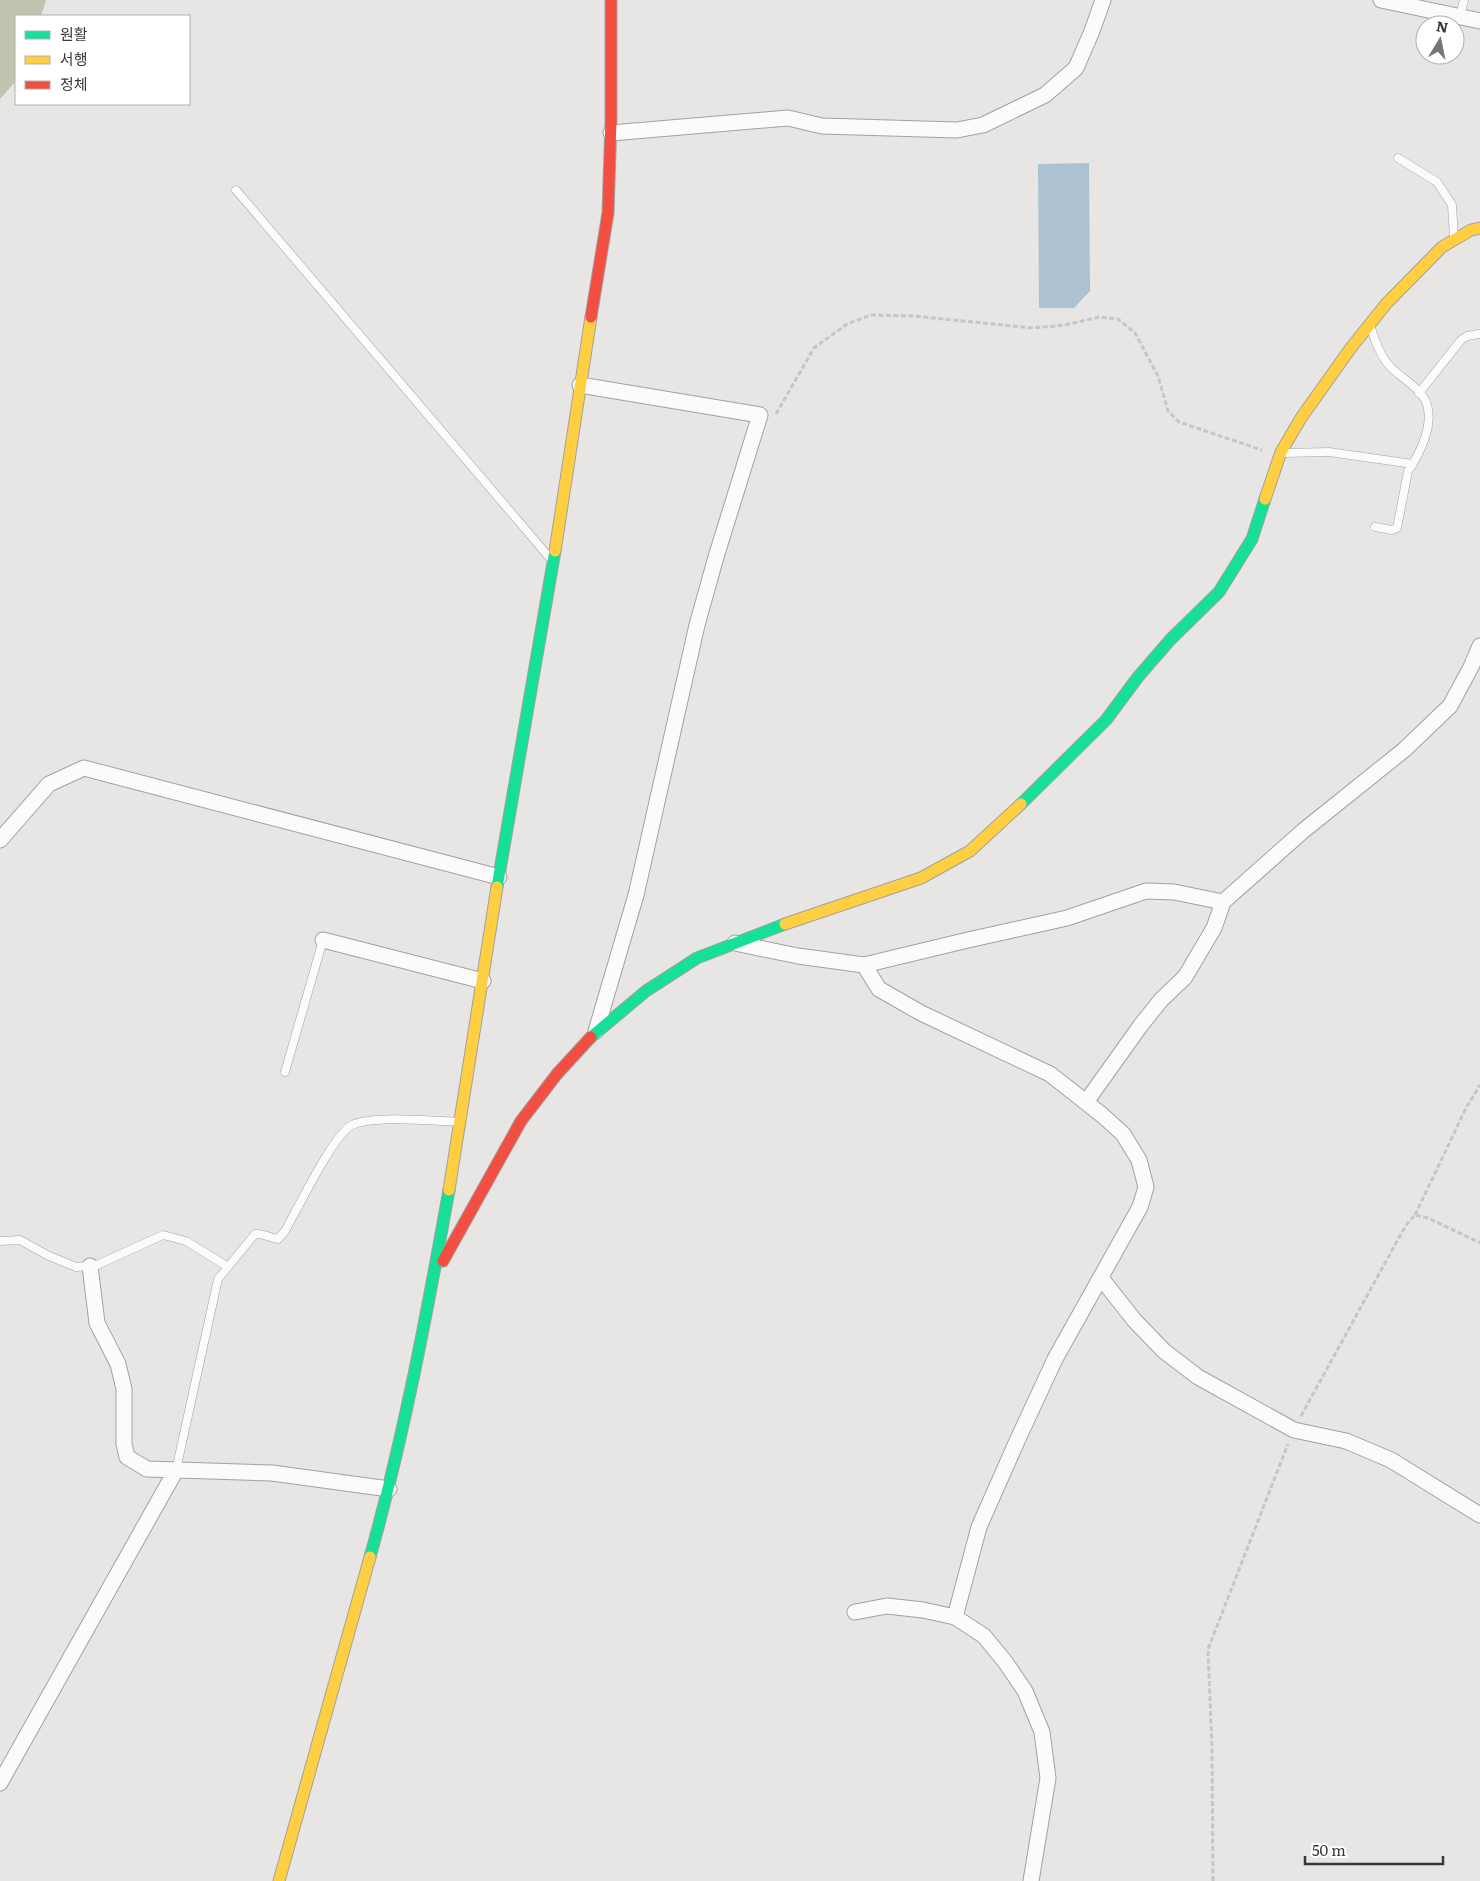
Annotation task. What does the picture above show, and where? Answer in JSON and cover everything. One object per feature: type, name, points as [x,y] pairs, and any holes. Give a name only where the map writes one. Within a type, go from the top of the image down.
[{"type":"main road","points":[[280,1881],[388,1489],[434,1276],[553,561],[608,213],[611,133],[611,0]]},
{"type":"main road","points":[[434,1276],[521,1120],[557,1074],[596,1031],[646,991],[697,958],[734,943],[921,878],[970,852],[1106,720],[1138,677],[1170,640],[1220,592],[1252,539],[1281,452],[1301,418],[1350,349],[1386,304],[1442,247],[1480,228]]},
{"type":"street","points":[[611,133],[788,118],[822,126],[957,130],[983,125],[1045,95],[1076,68],[1103,0]]},
{"type":"street","points":[[1381,0],[1416,4],[1453,15]]},
{"type":"street","points":[[1465,18],[1480,21]]},
{"type":"street","points":[[580,385],[760,415],[697,625],[636,894],[596,1031]]},
{"type":"street","points":[[1086,1102],[1161,1000],[1185,977],[1214,928],[1223,902],[1303,831],[1404,750],[1450,706],[1480,646]]},
{"type":"street","points":[[0,840],[49,784],[84,768],[499,877]]},
{"type":"street","points":[[734,943],[798,956],[864,965],[1067,918],[1146,891],[1174,892],[1223,902]]},
{"type":"street","points":[[323,940],[483,981]]},
{"type":"street","points":[[864,965],[880,989],[921,1012],[1050,1074],[1086,1102],[1123,1134],[1139,1160],[1146,1187],[1140,1207],[1055,1359],[979,1527],[955,1617]]},
{"type":"street","points":[[90,1266],[97,1323],[118,1364],[124,1389],[124,1444],[127,1457],[147,1468],[272,1473],[388,1489]]},
{"type":"street","points":[[1101,1278],[1135,1321],[1164,1351],[1198,1377],[1294,1430],[1346,1441],[1391,1460],[1480,1515]]},
{"type":"street","points":[[0,1783],[176,1470]]},
{"type":"street","points":[[855,1612],[887,1606],[923,1610],[955,1617],[984,1636],[1006,1663],[1025,1691],[1042,1732],[1048,1778],[1030,1881]]},
{"type":"lane","points":[[1460,15],[1464,0]]},
{"type":"lane","points":[[1398,158],[1436,182],[1452,205],[1454,240]]},
{"type":"lane","points":[[236,190],[553,561]]},
{"type":"lane","points":[[1370,325],[1378,350],[1389,365],[1425,399],[1429,416],[1425,436],[1408,471],[1397,528],[1392,530],[1375,528]]},
{"type":"lane","points":[[1419,393],[1462,340],[1467,336],[1480,334]]},
{"type":"lane","points":[[1281,452],[1329,452],[1413,464]]},
{"type":"lane","points":[[285,1072],[323,940]]},
{"type":"lane","points":[[176,1470],[218,1279],[255,1234],[261,1233],[278,1239],[285,1231],[332,1146],[351,1125],[374,1119],[461,1122]]},
{"type":"lane","points":[[0,1241],[20,1240],[49,1256],[76,1267],[97,1265],[163,1234],[186,1241],[228,1267]]},
{"type":"path","points":[[760,415],[776,414],[814,348],[847,324],[871,315],[914,316],[1033,328],[1065,325],[1099,317],[1118,319],[1135,333],[1158,376],[1168,411],[1179,422],[1262,450],[1281,452]]},
{"type":"path","points":[[1213,1881],[1212,1749],[1208,1649],[1294,1430],[1401,1234],[1407,1224],[1416,1216],[1466,1108],[1480,1084]]},
{"type":"path","points":[[1416,1216],[1428,1218],[1480,1243]]},
{"type":"green space","points":[[0,0],[46,0],[41,15],[15,15],[15,82],[0,99]]},
{"type":"water","points":[[1089,163],[1090,291],[1074,308],[1039,308],[1038,164]]},
{"type":"traffic: fast","points":[[1021,804],[1106,720],[1138,677],[1170,640],[1219,592],[1252,539],[1265,499]]},
{"type":"traffic: fast","points":[[497,887],[555,551]]},
{"type":"traffic: fast","points":[[591,1037],[646,991],[697,958],[785,924]]},
{"type":"traffic: fast","points":[[370,1557],[404,1420],[449,1190]]},
{"type":"traffic: slow","points":[[1265,499],[1281,452],[1301,418],[1350,349],[1386,304],[1442,247],[1471,230],[1480,228]]},
{"type":"traffic: slow","points":[[555,551],[591,317]]},
{"type":"traffic: slow","points":[[785,924],[921,878],[970,851],[1021,804]]},
{"type":"traffic: slow","points":[[449,1190],[497,887]]},
{"type":"traffic: slow","points":[[279,1881],[370,1557]]},
{"type":"traffic: jam","points":[[591,317],[608,213],[611,120],[611,0]]},
{"type":"traffic: jam","points":[[443,1261],[521,1121],[557,1074],[591,1037]]}]
